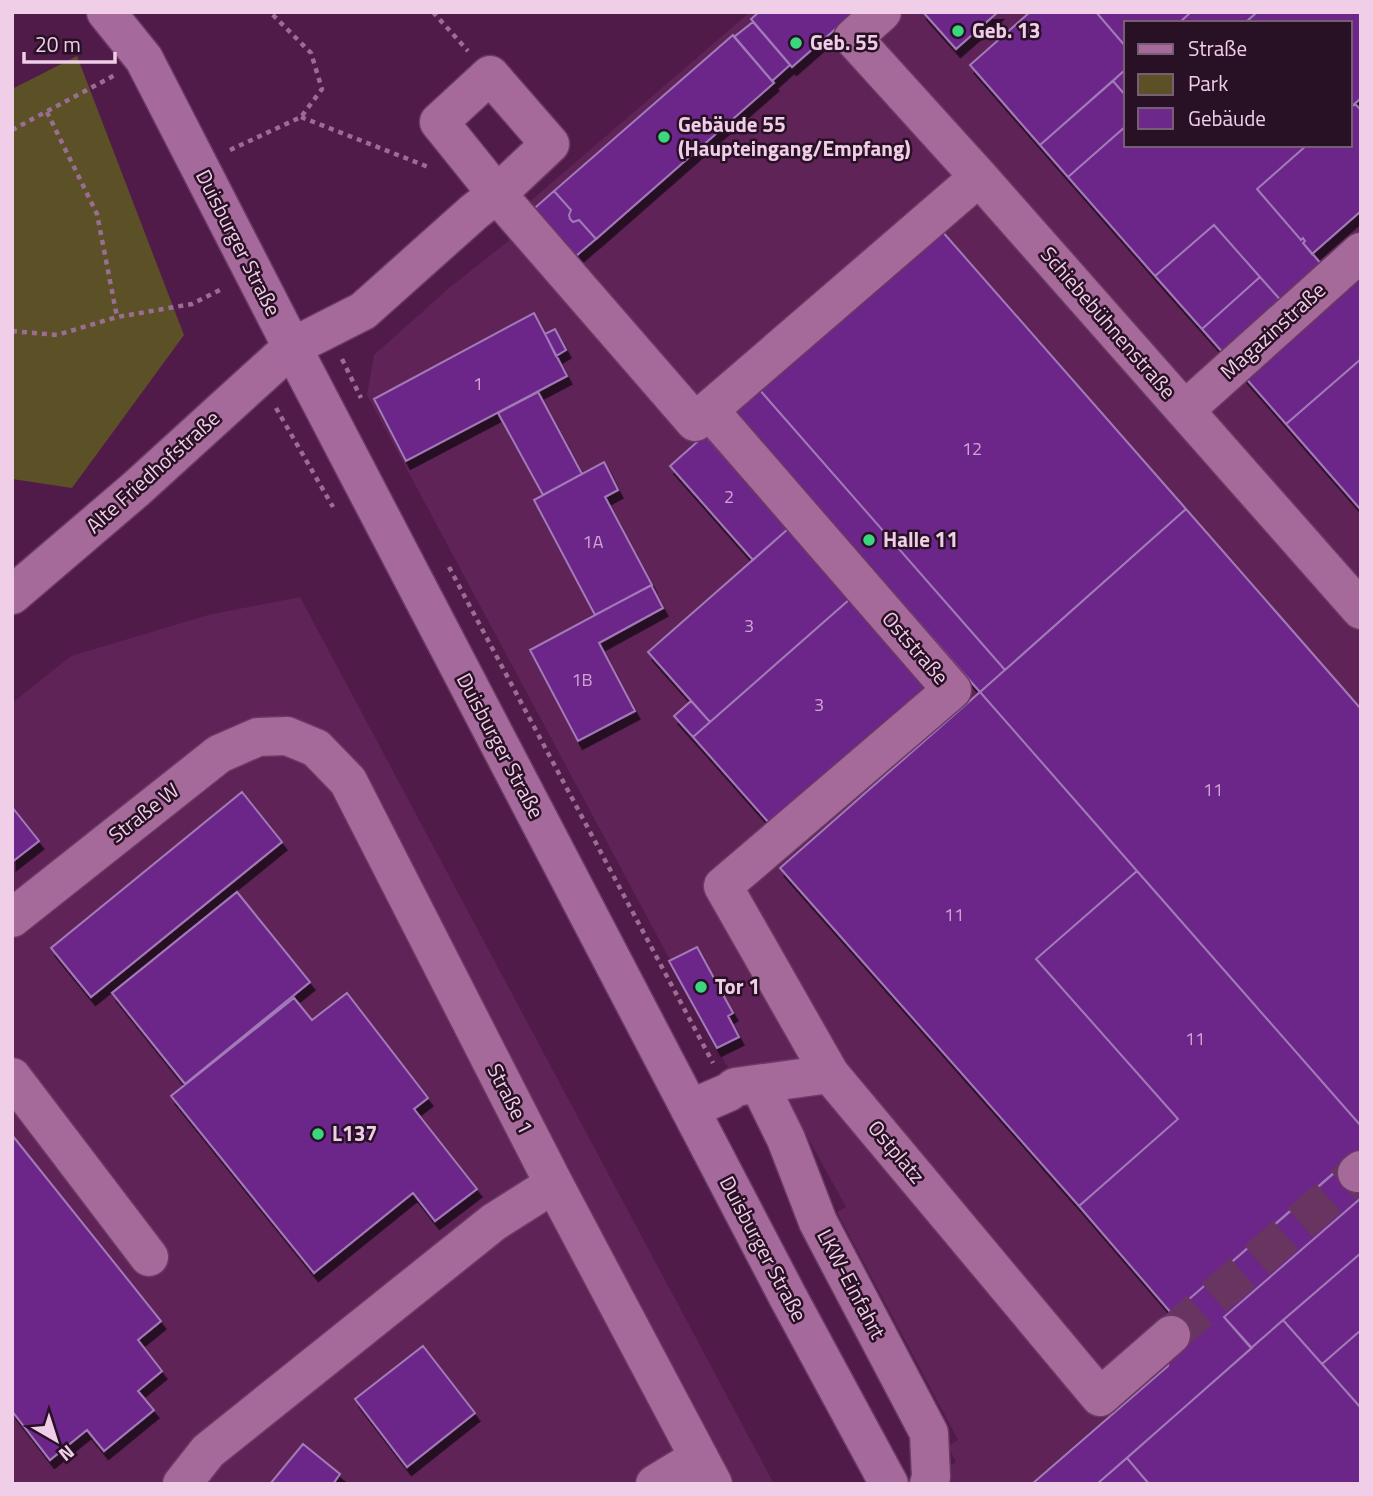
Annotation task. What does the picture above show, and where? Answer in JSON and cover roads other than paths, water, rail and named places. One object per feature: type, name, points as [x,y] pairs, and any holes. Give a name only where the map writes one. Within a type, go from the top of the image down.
[{"type":"main road","name":"Duisburger Straße","points":[[106,12],[144,59],[690,1110],[890,1484]]},
{"type":"street","name":"Schiebebühnenstraße","points":[[882,12],[853,38],[1361,610]]},
{"type":"street","name":"Alte Friedhofstraße","points":[[12,595],[136,489],[292,347],[363,311],[497,194],[550,144],[490,75],[439,122],[497,194]]},
{"type":"street","points":[[497,194],[695,422],[979,177]]},
{"type":"street","name":"Magazinstraße","points":[[1185,410],[1361,252]]},
{"type":"street","name":"Oststraße","points":[[709,410],[951,690],[723,886]]},
{"type":"street","name":"Straße W","points":[[12,918],[219,754],[258,737],[287,736]]},
{"type":"street","name":"Straße 1","points":[[287,736],[316,748],[348,780],[554,1184],[706,1471]]},
{"type":"street","name":"Ostplatz","points":[[723,886],[830,1074],[1100,1397],[1171,1335]]},
{"type":"street","points":[[690,1110],[744,1088],[830,1074]]},
{"type":"street","points":[[12,1077],[149,1258]]},
{"type":"street","name":"LKW-Einfahrt","points":[[744,1088],[786,1139],[818,1222],[929,1433],[929,1484]]},
{"type":"street","points":[[182,1484],[208,1451],[494,1222],[554,1184]]},
{"type":"street","points":[[655,1484],[706,1471]]},
{"type":"tunnel","points":[[1171,1335],[1357,1173]]},
{"type":"place","name":"Geb. 13","points":[[958,31]]},
{"type":"place","name":"Geb. 55","points":[[796,43]]},
{"type":"place","name":"Gebäude 55 (Haupteingang/Empfang)","points":[[664,137]]},
{"type":"place","name":"Halle 11","points":[[869,540]]},
{"type":"place","name":"Tor 1","points":[[701,987]]},
{"type":"place","name":"L137","points":[[318,1134]]}]
